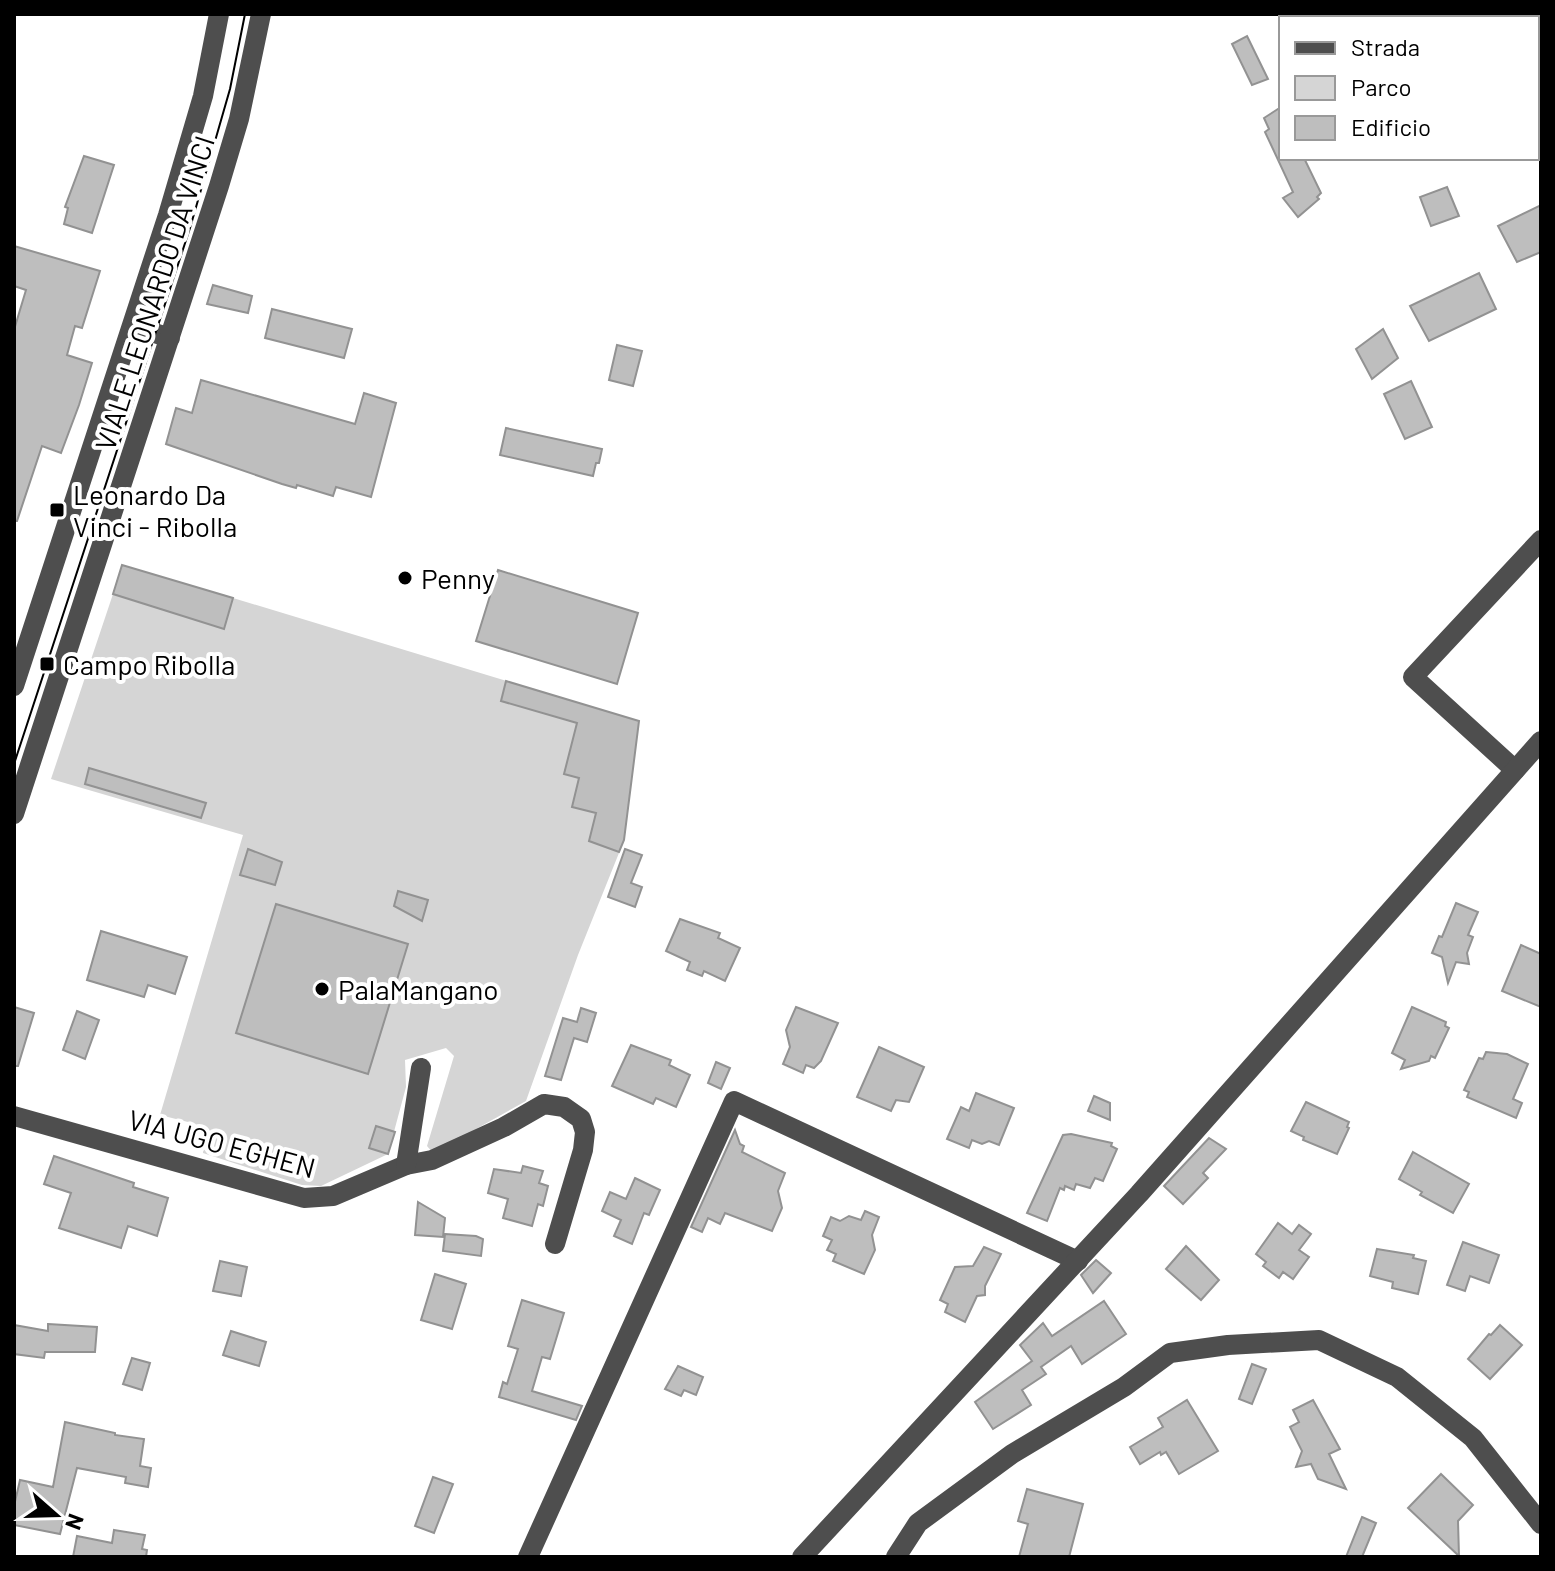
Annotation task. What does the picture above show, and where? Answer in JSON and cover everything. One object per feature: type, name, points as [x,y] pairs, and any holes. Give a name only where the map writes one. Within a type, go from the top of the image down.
[{"type":"street","name":"VIALE LEONARDO DA VINCI","points":[[14,686],[133,326],[203,96],[219,14]]},
{"type":"street","name":"VIALE LEONARDO DA VINCI","points":[[14,814],[235,132],[261,14]]},
{"type":"street","points":[[133,326],[170,338]]},
{"type":"street","points":[[1515,770],[1413,677],[1541,540]]},
{"type":"street","points":[[802,1557],[1078,1261],[1541,741]]},
{"type":"street","points":[[406,1165],[421,1068]]},
{"type":"street","points":[[528,1557],[734,1101],[1078,1261]]},
{"type":"street","name":"VIA UGO EGHEN","points":[[14,1136],[23,1119],[304,1198],[333,1196],[406,1165],[432,1160],[504,1127],[544,1104],[564,1107],[581,1119],[585,1132],[583,1150],[555,1244]]},
{"type":"street","points":[[896,1557],[918,1523],[1012,1454],[1124,1387],[1170,1353],[1228,1345],[1319,1340],[1397,1377],[1473,1438],[1541,1524]]},
{"type":"green space","points":[[113,594],[223,629],[233,598],[639,721],[622,837],[625,838],[578,955],[526,1101],[433,1153],[427,1146],[454,1056],[446,1048],[405,1060],[406,1087],[388,1154],[321,1186],[302,1185],[203,1153],[204,1143],[193,1139],[196,1124],[160,1115],[243,835],[51,779]]},
{"type":"building","points":[[1247,36],[1268,79],[1252,85],[1232,44]]},
{"type":"building","points":[[1279,108],[1279,160],[1305,160],[1321,193],[1317,197],[1319,199],[1298,217],[1283,198],[1293,192],[1265,132],[1269,129],[1264,118]]},
{"type":"building","points":[[84,156],[114,165],[92,233],[64,224],[68,208],[65,207]]},
{"type":"building","points":[[1447,187],[1459,216],[1431,226],[1420,197]]},
{"type":"building","points":[[1541,205],[1541,252],[1517,262],[1498,226]]},
{"type":"building","points":[[14,246],[100,271],[82,328],[75,326],[67,355],[92,363],[79,405],[61,453],[42,446],[17,521],[14,521],[14,330],[26,290],[14,286]]},
{"type":"building","points":[[1479,273],[1496,309],[1429,341],[1410,306]]},
{"type":"building","points":[[213,285],[252,296],[248,313],[207,304]]},
{"type":"building","points":[[272,309],[352,329],[344,358],[265,338]]},
{"type":"building","points":[[1383,329],[1398,358],[1372,379],[1356,349]]},
{"type":"building","points":[[617,345],[642,351],[633,386],[609,380]]},
{"type":"building","points":[[201,380],[355,424],[364,393],[396,403],[371,497],[336,487],[333,496],[297,485],[296,488],[166,444],[176,408],[192,413]]},
{"type":"building","points":[[1411,381],[1432,427],[1405,439],[1384,394]]},
{"type":"building","points":[[506,428],[602,449],[599,463],[596,463],[593,476],[500,455]]},
{"type":"building","points":[[122,565],[233,598],[224,629],[113,594]]},
{"type":"building","points":[[498,570],[638,613],[617,684],[476,641]]},
{"type":"building","points":[[506,681],[639,721],[624,840],[619,852],[589,841],[596,813],[572,807],[579,778],[564,774],[577,723],[501,701]]},
{"type":"building","points":[[89,768],[206,803],[201,818],[85,784]]},
{"type":"building","points":[[248,849],[282,862],[275,885],[240,875]]},
{"type":"building","points":[[625,849],[642,855],[631,883],[642,887],[635,907],[608,897]]},
{"type":"building","points":[[398,891],[428,900],[422,921],[394,906]]},
{"type":"building","points":[[1456,903],[1478,912],[1468,935],[1473,937],[1467,953],[1469,964],[1456,962],[1448,983],[1442,957],[1432,953]]},
{"type":"building","name":"PalaMangano","points":[[276,904],[408,944],[368,1074],[236,1033]]},
{"type":"building","points":[[680,919],[720,933],[718,938],[740,948],[725,981],[704,971],[702,976],[687,970],[690,962],[666,951]]},
{"type":"building","points":[[101,931],[187,957],[175,994],[148,985],[144,997],[87,980]]},
{"type":"building","points":[[1521,945],[1541,954],[1541,1007],[1502,991]]},
{"type":"building","points":[[14,1007],[34,1013],[18,1066],[14,1066]]},
{"type":"building","points":[[796,1007],[838,1023],[821,1061],[814,1068],[806,1065],[803,1073],[783,1064],[790,1047],[786,1030]]},
{"type":"building","points":[[1412,1007],[1446,1022],[1445,1026],[1449,1028],[1435,1058],[1431,1056],[1429,1061],[1401,1069],[1405,1060],[1392,1053]]},
{"type":"building","points":[[581,1008],[596,1013],[587,1042],[574,1038],[561,1080],[545,1076],[563,1018],[577,1022]]},
{"type":"building","points":[[77,1011],[99,1020],[85,1059],[63,1050]]},
{"type":"building","points":[[631,1045],[671,1060],[669,1065],[690,1075],[676,1107],[656,1098],[653,1104],[612,1086]]},
{"type":"building","points":[[879,1047],[924,1067],[909,1102],[896,1100],[891,1111],[857,1097]]},
{"type":"building","points":[[1486,1052],[1507,1054],[1528,1064],[1513,1099],[1522,1103],[1516,1118],[1467,1097],[1469,1092],[1464,1090],[1479,1058],[1483,1059]]},
{"type":"building","points":[[716,1062],[730,1068],[721,1089],[708,1083]]},
{"type":"building","points":[[976,1093],[1014,1108],[999,1145],[972,1140],[969,1148],[947,1139],[961,1107],[969,1111]]},
{"type":"building","points":[[1094,1096],[1110,1103],[1110,1120],[1088,1111]]},
{"type":"building","points":[[1306,1102],[1349,1122],[1337,1154],[1303,1140],[1304,1137],[1291,1131]]},
{"type":"building","points":[[376,1126],[395,1132],[388,1154],[369,1148]]},
{"type":"building","points":[[735,1130],[740,1144],[744,1146],[742,1152],[785,1173],[778,1191],[782,1208],[772,1231],[725,1213],[720,1224],[708,1218],[702,1232],[691,1227]]},
{"type":"building","points":[[1063,1135],[1112,1143],[1111,1146],[1117,1149],[1103,1181],[1095,1178],[1090,1188],[1076,1184],[1074,1190],[1065,1186],[1064,1190],[1060,1188],[1047,1221],[1027,1213]]},
{"type":"building","points":[[1209,1138],[1226,1149],[1203,1173],[1208,1178],[1183,1204],[1164,1186]]},
{"type":"building","points":[[1413,1152],[1469,1184],[1453,1213],[1399,1179]]},
{"type":"building","points":[[54,1156],[168,1198],[157,1236],[128,1226],[121,1248],[59,1228],[71,1193],[44,1184]]},
{"type":"building","points":[[523,1166],[543,1171],[539,1183],[548,1186],[543,1206],[538,1204],[532,1226],[503,1218],[508,1199],[488,1193],[494,1169],[521,1173]]},
{"type":"building","points":[[635,1178],[660,1190],[649,1215],[644,1213],[632,1244],[614,1236],[621,1220],[602,1211],[610,1192],[626,1199]]},
{"type":"building","points":[[418,1202],[445,1218],[443,1237],[415,1235]]},
{"type":"building","points":[[865,1211],[879,1217],[872,1235],[875,1250],[864,1274],[833,1261],[836,1254],[827,1250],[832,1240],[823,1236],[831,1217],[840,1221],[849,1216],[861,1220]]},
{"type":"building","points":[[1278,1223],[1292,1234],[1299,1225],[1311,1234],[1299,1250],[1309,1257],[1293,1279],[1283,1272],[1279,1278],[1263,1266],[1266,1262],[1256,1254]]},
{"type":"building","points":[[445,1234],[483,1239],[481,1256],[443,1251]]},
{"type":"building","points":[[1463,1242],[1499,1255],[1489,1283],[1470,1276],[1465,1291],[1447,1285]]},
{"type":"building","points":[[1186,1246],[1219,1280],[1201,1300],[1166,1269]]},
{"type":"building","points":[[984,1247],[1001,1254],[985,1286],[985,1295],[977,1296],[965,1322],[945,1312],[948,1304],[940,1300],[955,1267],[973,1266]]},
{"type":"building","points":[[1377,1249],[1414,1255],[1413,1258],[1426,1261],[1418,1294],[1392,1288],[1393,1282],[1370,1276]]},
{"type":"building","points":[[1096,1260],[1111,1273],[1093,1293],[1081,1275]]},
{"type":"building","points":[[220,1261],[247,1267],[241,1296],[213,1291]]},
{"type":"building","points":[[435,1274],[466,1284],[452,1329],[421,1320]]},
{"type":"building","points":[[522,1300],[564,1313],[550,1359],[542,1357],[532,1391],[582,1406],[576,1420],[499,1397],[503,1382],[507,1384],[518,1349],[508,1346]]},
{"type":"building","points":[[1104,1301],[1126,1334],[1082,1364],[1071,1346],[1041,1367],[1046,1374],[1022,1390],[1031,1405],[993,1429],[975,1402],[1032,1361],[1020,1345],[1043,1323],[1052,1336]]},
{"type":"building","points":[[48,1324],[97,1327],[95,1352],[45,1352],[44,1358],[14,1354],[14,1325],[48,1331]]},
{"type":"building","points":[[1500,1325],[1522,1345],[1490,1379],[1468,1359]]},
{"type":"building","points":[[231,1331],[266,1342],[259,1366],[223,1355]]},
{"type":"building","points":[[132,1358],[150,1363],[142,1390],[123,1384]]},
{"type":"building","points":[[1252,1364],[1266,1369],[1252,1404],[1239,1399]]},
{"type":"building","points":[[678,1366],[703,1377],[696,1395],[684,1390],[681,1396],[665,1389]]},
{"type":"building","points":[[1187,1400],[1218,1451],[1179,1474],[1166,1452],[1161,1455],[1160,1452],[1140,1464],[1130,1447],[1163,1427],[1158,1418]]},
{"type":"building","points":[[1313,1400],[1340,1449],[1329,1454],[1346,1489],[1318,1479],[1311,1464],[1296,1467],[1302,1451],[1290,1427],[1299,1422],[1293,1410]]},
{"type":"building","points":[[65,1422],[144,1439],[140,1466],[151,1468],[148,1487],[125,1483],[126,1477],[77,1468],[60,1534],[14,1525],[14,1506],[20,1480],[53,1487]]},
{"type":"building","points":[[1441,1474],[1473,1505],[1458,1521],[1459,1556],[1408,1508]]},
{"type":"building","points":[[433,1477],[453,1484],[434,1533],[415,1526]]},
{"type":"building","points":[[1027,1489],[1083,1504],[1069,1557],[1019,1557],[1028,1524],[1018,1521]]},
{"type":"building","points":[[1362,1517],[1376,1523],[1362,1557],[1346,1557]]},
{"type":"building","points":[[114,1530],[145,1535],[142,1549],[147,1550],[146,1557],[73,1557],[77,1536],[112,1543]]},
{"type":"tram line","points":[[14,764],[190,228],[230,89],[245,14]]},
{"type":"place","name":"Leonardo Da Vinci - Ribolla","points":[[57,510]]},
{"type":"place","name":"Penny","points":[[405,578]]},
{"type":"place","name":"Campo Ribolla","points":[[47,664]]},
{"type":"place","name":"PalaMangano","points":[[322,989]]}]
